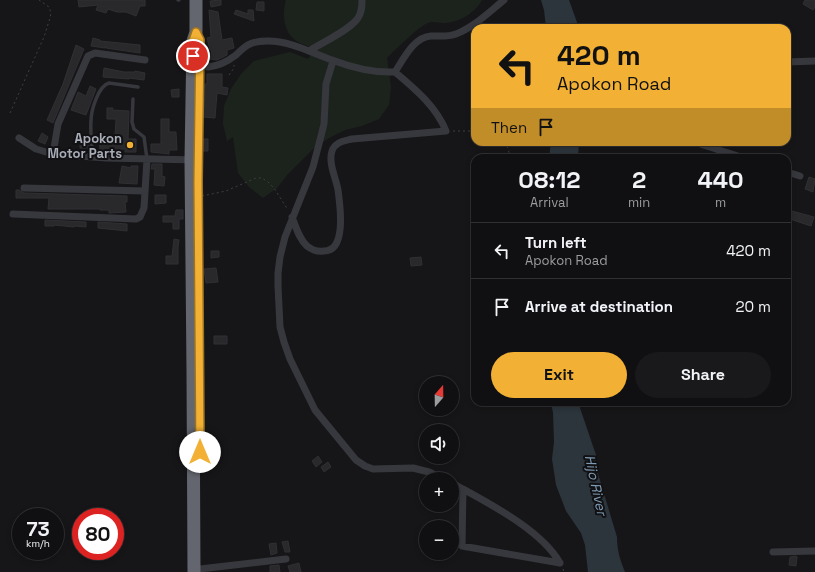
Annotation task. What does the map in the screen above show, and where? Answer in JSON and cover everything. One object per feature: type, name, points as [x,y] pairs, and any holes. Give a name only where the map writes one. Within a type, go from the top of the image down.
[{"type":"highway","points":[[196,0],[196,32],[193,41],[195,160],[193,364],[198,571]]},
{"type":"highway","points":[[195,160],[198,197],[198,571]]},
{"type":"street","points":[[309,51],[352,26],[362,10],[362,0]]},
{"type":"street","points":[[473,24],[504,0]]},
{"type":"street","points":[[395,72],[408,52],[422,38],[429,36],[455,35],[471,26]]},
{"type":"street","points":[[208,67],[222,64],[250,44],[258,41],[290,44],[333,61],[370,71],[395,72],[415,89],[436,112],[442,121],[446,131],[352,139],[337,144],[331,156],[338,190],[341,220],[337,244],[328,251],[308,247],[298,233],[292,216]]},
{"type":"street","points":[[53,154],[58,124],[88,56],[95,53],[145,60]]},
{"type":"street","points":[[333,61],[326,84],[324,124],[311,173],[292,216],[285,237],[278,273],[280,327],[290,359],[315,410],[356,460],[373,469],[413,468],[429,472]]},
{"type":"street","points":[[791,62],[815,61]]},
{"type":"street","points":[[19,138],[36,150],[53,154],[94,157],[195,160]]},
{"type":"street","points":[[706,146],[732,154]]},
{"type":"street","points":[[13,214],[136,219],[143,213],[147,159]]},
{"type":"street","points":[[791,173],[800,176]]},
{"type":"street","points":[[24,188],[145,191]]},
{"type":"street","points":[[459,487],[463,489],[528,529],[548,545],[560,562],[462,546],[463,489]]},
{"type":"street","points":[[772,552],[815,550]]},
{"type":"street","points":[[198,571],[286,559]]},
{"type":"lane","points":[[94,157],[90,122],[94,106],[102,87],[109,83],[138,87]]},
{"type":"lane","points":[[133,99],[132,122],[134,129],[144,137],[147,159]]},
{"type":"path","points":[[10,113],[44,37],[50,18],[51,13],[49,7],[38,0]]},
{"type":"path","points":[[229,75],[234,68],[234,63],[231,59]]},
{"type":"path","points":[[446,131],[471,131]]},
{"type":"path","points":[[198,197],[226,191],[256,178],[262,178],[274,188],[292,216]]},
{"type":"shaded area","points":[[286,0],[482,0],[471,13],[461,19],[449,23],[428,23],[407,39],[387,58],[391,87],[389,105],[379,119],[362,126],[345,130],[314,148],[288,174],[277,188],[263,198],[249,187],[238,173],[233,137],[227,141],[223,124],[224,106],[231,89],[241,74],[254,61],[290,52],[308,59],[315,49],[298,42],[289,34],[284,18]]},
{"type":"water","points":[[541,0],[569,0],[578,24],[546,24]]},
{"type":"water","points":[[550,146],[579,146],[578,154],[550,154]]},
{"type":"water","name":"Hijo River","points":[[552,406],[579,406],[596,455],[596,467],[617,537],[619,555],[625,572],[588,572],[585,545],[581,533],[566,511],[556,485],[552,459],[554,442]]},
{"type":"building","points":[[78,0],[145,0],[145,6],[140,6],[136,16],[126,12],[117,12],[108,9],[106,13],[96,10],[98,5],[79,7]]},
{"type":"building","points":[[221,0],[221,5],[211,7],[210,1]]},
{"type":"building","points":[[805,0],[815,0],[815,7],[813,10],[803,4]]},
{"type":"building","points":[[257,2],[264,2],[264,11],[256,10]]},
{"type":"building","points":[[209,10],[218,12],[222,40],[232,38],[234,48],[227,50],[227,55],[217,60],[210,59],[212,50],[210,50],[207,38],[211,37]]},
{"type":"building","points":[[236,10],[248,14],[248,10],[253,10],[254,21],[234,14]]},
{"type":"building","points":[[93,38],[100,41],[140,45],[140,53],[106,48],[106,46],[105,48],[91,46]]},
{"type":"building","points":[[76,45],[84,49],[53,123],[47,120],[63,84]]},
{"type":"building","points":[[104,68],[124,72],[135,71],[145,73],[144,80],[103,77]]},
{"type":"building","points":[[207,74],[222,74],[222,87],[228,88],[227,95],[217,93],[215,118],[203,117],[205,95],[203,94],[205,84],[207,84]]},
{"type":"building","points":[[90,86],[96,89],[86,115],[71,110],[78,92],[86,96]]},
{"type":"building","points":[[179,89],[179,97],[172,97],[171,90]]},
{"type":"building","points":[[107,108],[113,108],[112,110],[129,111],[128,139],[136,139],[136,152],[125,152],[125,149],[100,150],[99,137],[115,136],[116,119],[107,119]]},
{"type":"building","points":[[161,119],[169,119],[169,132],[176,132],[177,150],[169,150],[169,154],[151,152],[151,144],[161,144]]},
{"type":"building","points":[[42,133],[48,137],[45,144],[38,141]]},
{"type":"building","points":[[80,137],[88,137],[89,148],[80,148]]},
{"type":"building","points":[[201,139],[208,139],[208,151],[200,151]]},
{"type":"building","points":[[152,164],[162,164],[162,176],[165,177],[164,186],[154,185],[155,169],[151,169]]},
{"type":"building","points":[[122,166],[131,168],[131,166],[138,166],[137,184],[119,183]]},
{"type":"building","points":[[809,177],[815,179],[813,192],[805,189]]},
{"type":"building","points":[[16,190],[24,193],[127,196],[127,202],[125,202],[126,212],[109,213],[109,210],[100,209],[48,209],[49,198],[16,198]]},
{"type":"building","points":[[155,195],[166,195],[166,203],[155,204]]},
{"type":"building","points":[[176,210],[183,210],[183,219],[179,219],[179,229],[173,229],[173,222],[163,222],[163,216],[175,216]]},
{"type":"building","points":[[791,211],[814,217],[811,226],[791,219]]},
{"type":"building","points":[[45,220],[86,222],[86,227],[54,225],[45,226]]},
{"type":"building","points":[[98,222],[127,224],[127,231],[98,228]]},
{"type":"building","points":[[174,239],[179,240],[178,264],[166,264],[166,256],[172,256]]},
{"type":"building","points":[[211,251],[219,251],[219,257],[211,258]]},
{"type":"building","points":[[421,257],[422,265],[411,266],[410,258]]},
{"type":"building","points":[[216,268],[218,282],[206,283],[204,269]]},
{"type":"building","points":[[214,336],[227,336],[227,344],[214,344]]},
{"type":"building","points":[[318,456],[322,462],[316,467],[312,461]]},
{"type":"building","points":[[328,462],[331,467],[324,472],[321,467]]},
{"type":"building","points":[[288,541],[290,552],[285,552],[282,542]]},
{"type":"building","points":[[276,543],[277,553],[271,555],[269,544]]},
{"type":"building","points":[[796,556],[796,566],[789,565],[790,557]]},
{"type":"building","points":[[299,563],[301,572],[290,572],[288,566]]},
{"type":"building","points":[[279,565],[280,572],[270,572],[270,566]]},
{"type":"place","name":"Apokon Motor Parts","points":[[130,145]]},
{"type":"route","points":[[193,56],[193,41],[196,32],[200,40],[198,181],[200,452]]}]
